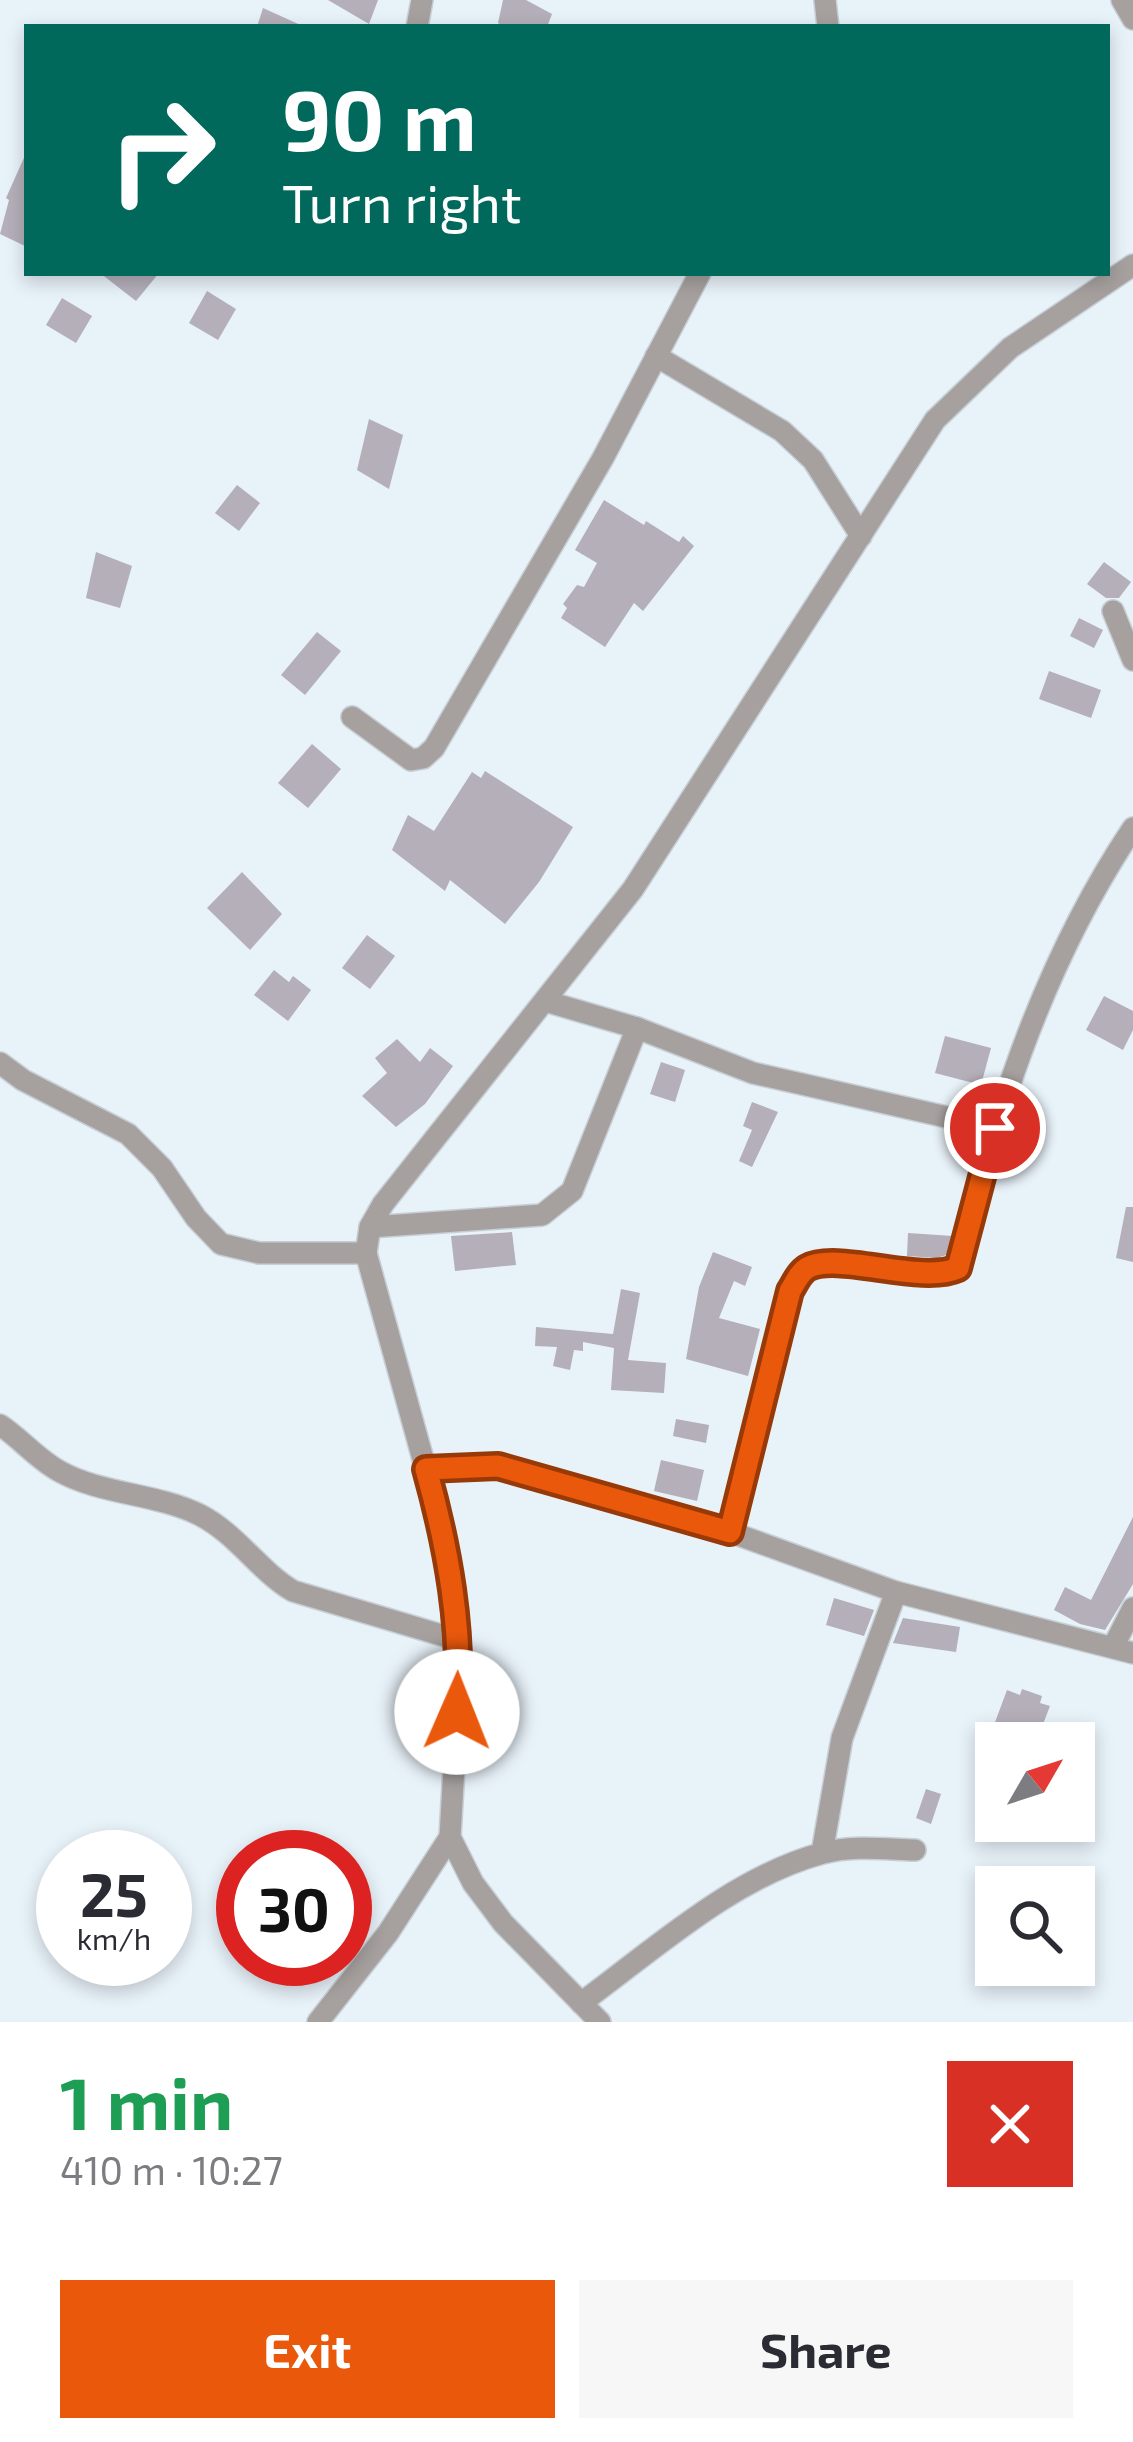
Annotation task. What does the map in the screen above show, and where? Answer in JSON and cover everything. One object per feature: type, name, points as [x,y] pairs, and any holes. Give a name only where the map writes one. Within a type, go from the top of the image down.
[{"type":"street","points":[[1122,0],[1133,19]]},
{"type":"street","points":[[318,2022],[388,1933],[450,1837],[459,1679],[445,1535],[366,1253],[370,1228],[382,1204],[632,889],[935,420],[1010,349],[1133,265]]},
{"type":"street","points":[[352,717],[411,760],[423,758],[434,748],[603,458],[698,276]]},
{"type":"street","points":[[656,356],[782,431],[813,460],[861,536]]},
{"type":"street","points":[[1113,611],[1133,660]]},
{"type":"street","points":[[730,1532],[790,1291],[800,1274],[819,1264],[938,1273],[958,1268],[995,1128],[1037,1006],[1092,895],[1133,828]]},
{"type":"street","points":[[545,1001],[637,1028],[753,1073],[995,1128]]},
{"type":"street","points":[[370,1228],[542,1215],[554,1207],[572,1191],[637,1028]]},
{"type":"street","points":[[0,1063],[23,1080],[128,1134],[162,1168],[220,1244],[259,1253],[366,1253]]},
{"type":"street","points":[[0,1425],[58,1471],[171,1502],[206,1518],[293,1591],[458,1640]]},
{"type":"street","points":[[426,1469],[498,1466],[730,1532],[896,1592],[1123,1650],[1133,1608]]},
{"type":"street","points":[[822,1853],[842,1738],[896,1592]]},
{"type":"street","points":[[450,1837],[473,1883],[503,1923],[599,2022]]},
{"type":"street","points":[[581,2003],[737,1893],[822,1853],[856,1847],[915,1850]]},
{"type":"building","points":[[328,0],[378,0],[369,24]]},
{"type":"building","points":[[503,0],[526,0],[552,14],[548,24],[498,23]]},
{"type":"building","points":[[263,8],[298,24],[258,24]]},
{"type":"building","points":[[24,158],[24,246],[0,234],[6,198]]},
{"type":"building","points":[[104,276],[157,276],[136,301]]},
{"type":"building","points":[[207,291],[236,309],[218,340],[189,323]]},
{"type":"building","points":[[62,298],[92,316],[76,343],[46,325]]},
{"type":"building","points":[[369,419],[403,435],[389,489],[357,470]]},
{"type":"building","points":[[237,485],[260,503],[239,531],[215,513]]},
{"type":"building","points":[[604,500],[644,525],[646,521],[679,542],[683,536],[694,546],[643,611],[634,603],[605,647],[561,618],[567,608],[563,604],[577,585],[584,587],[597,563],[575,550]]},
{"type":"building","points":[[96,552],[132,566],[120,608],[86,598]]},
{"type":"building","points":[[1104,562],[1131,582],[1119,598],[1106,598],[1087,584]]},
{"type":"building","points":[[1079,618],[1103,630],[1094,648],[1070,636]]},
{"type":"building","points":[[317,632],[341,651],[305,695],[281,675]]},
{"type":"building","points":[[1049,671],[1101,690],[1091,718],[1039,699]]},
{"type":"building","points":[[312,744],[341,769],[308,808],[278,783]]},
{"type":"building","points":[[485,771],[573,827],[539,882],[505,924],[450,880],[445,891],[392,850],[408,815],[434,831],[472,772],[481,778]]},
{"type":"building","points":[[242,872],[282,914],[250,950],[207,908]]},
{"type":"building","points":[[367,935],[395,956],[370,989],[342,968]]},
{"type":"building","points":[[274,970],[289,982],[293,976],[311,990],[288,1021],[254,995]]},
{"type":"building","points":[[1104,996],[1133,1011],[1133,1030],[1123,1050],[1086,1030]]},
{"type":"building","points":[[945,1036],[991,1048],[981,1085],[935,1073]]},
{"type":"building","points":[[397,1039],[420,1062],[430,1048],[453,1066],[425,1104],[396,1127],[362,1096],[387,1073],[375,1058]]},
{"type":"building","points":[[661,1062],[685,1070],[675,1102],[650,1094]]},
{"type":"building","points":[[752,1102],[778,1112],[752,1167],[739,1161],[752,1130],[743,1126]]},
{"type":"building","points":[[1126,1207],[1133,1207],[1133,1262],[1116,1258]]},
{"type":"building","points":[[512,1232],[516,1265],[455,1271],[451,1236]]},
{"type":"building","points":[[908,1233],[953,1236],[946,1255],[907,1256]]},
{"type":"building","points":[[713,1252],[752,1267],[745,1286],[734,1281],[719,1318],[760,1329],[748,1376],[686,1359],[699,1287]]},
{"type":"building","points":[[621,1289],[640,1293],[628,1360],[666,1363],[664,1393],[611,1390],[614,1348],[583,1342],[583,1351],[574,1350],[570,1370],[553,1366],[557,1347],[535,1346],[536,1327],[613,1334]]},
{"type":"building","points":[[676,1419],[709,1425],[706,1443],[673,1436]]},
{"type":"building","points":[[661,1460],[704,1470],[697,1501],[654,1491]]},
{"type":"building","points":[[1133,1517],[1133,1584],[1105,1630],[1054,1610],[1065,1587],[1091,1600]]},
{"type":"building","points":[[834,1598],[874,1610],[864,1636],[826,1625]]},
{"type":"building","points":[[903,1618],[960,1627],[956,1652],[893,1643]]},
{"type":"building","points":[[1022,1689],[1042,1696],[1040,1703],[1050,1706],[1044,1722],[995,1722],[1007,1690],[1020,1695]]},
{"type":"building","points":[[926,1789],[941,1794],[931,1824],[916,1818]]},
{"type":"route","points":[[457,1712],[458,1640],[445,1535],[426,1469],[498,1466],[730,1532],[790,1291],[800,1274],[819,1264],[938,1273],[958,1268],[995,1128]]}]
